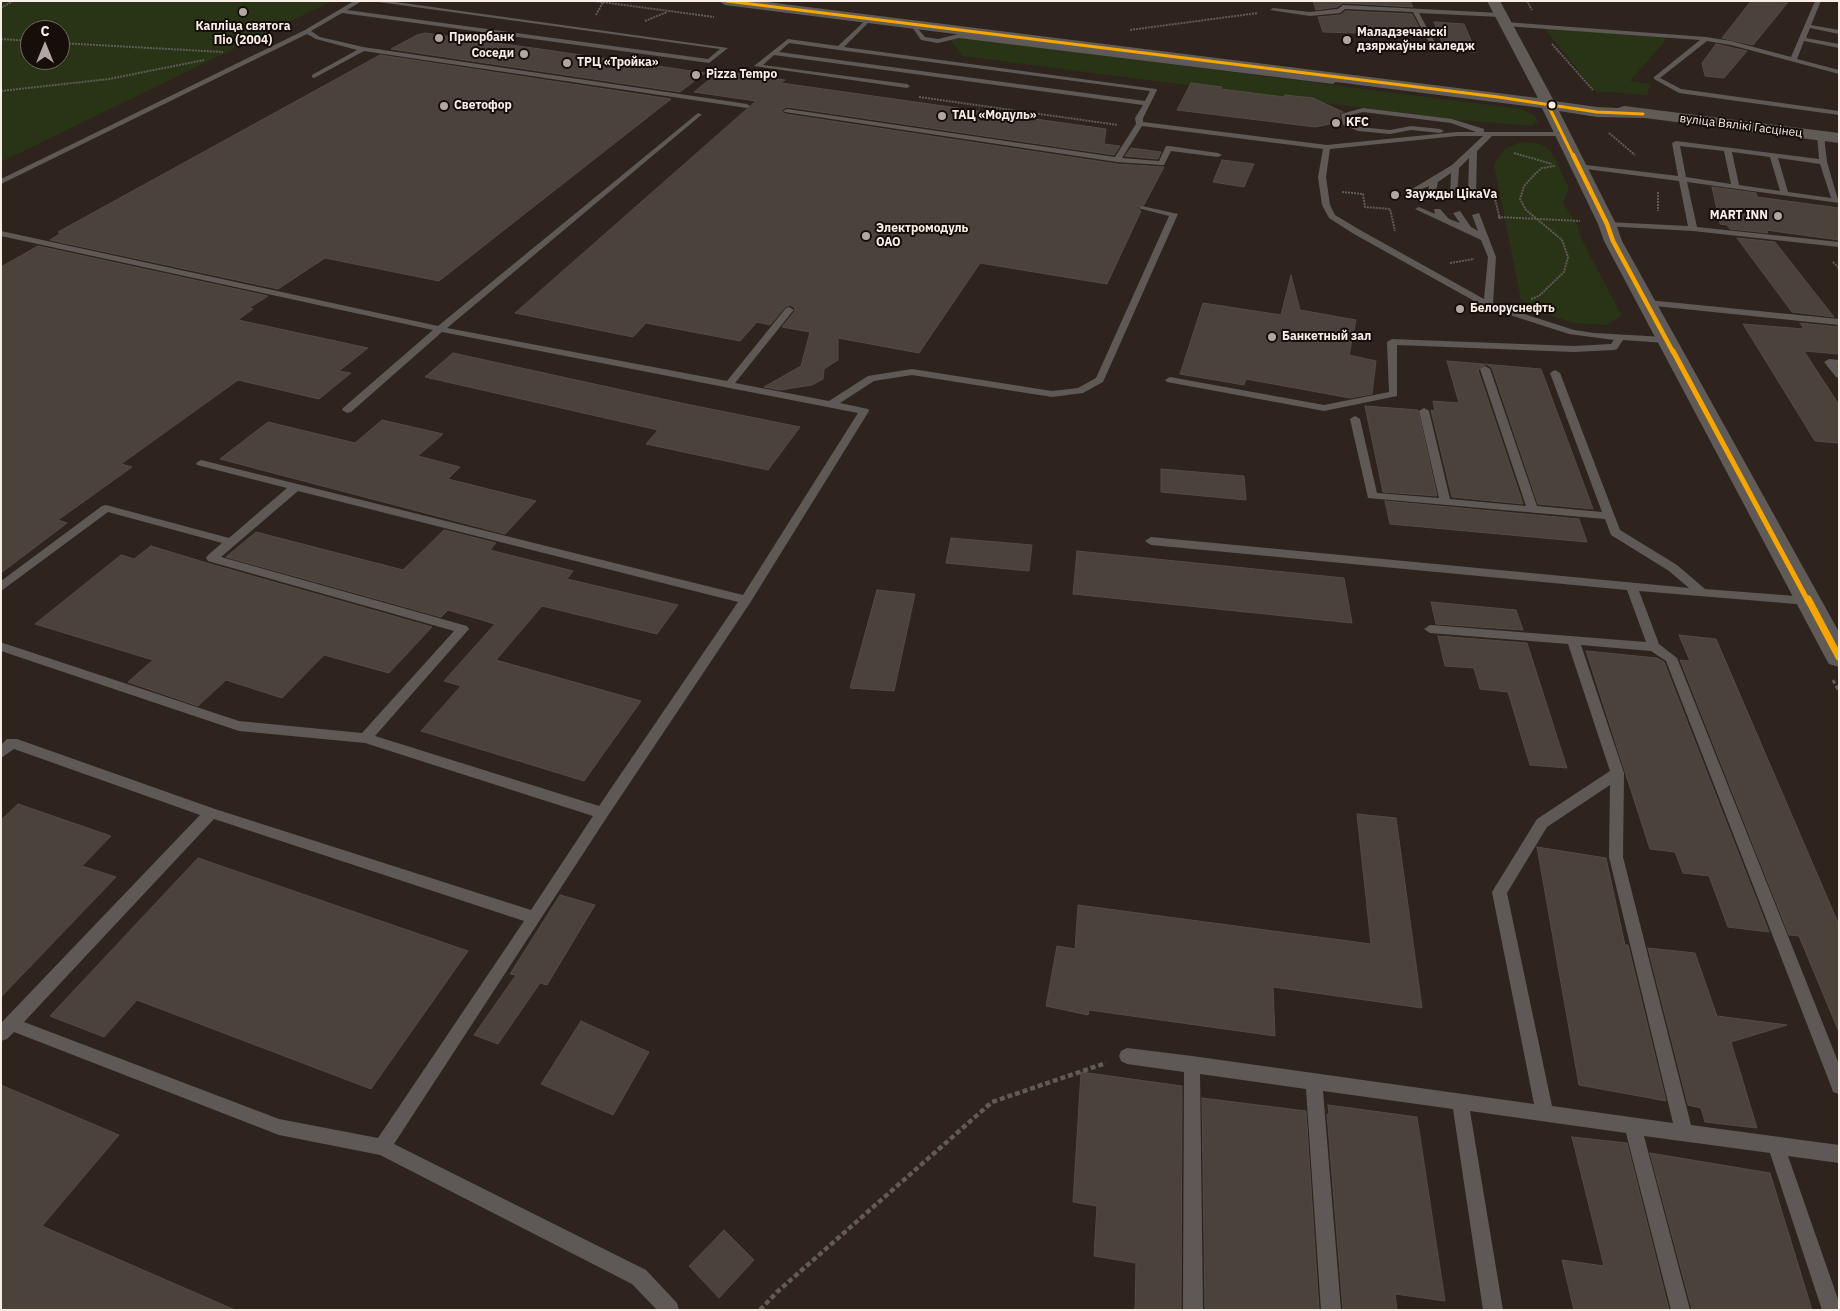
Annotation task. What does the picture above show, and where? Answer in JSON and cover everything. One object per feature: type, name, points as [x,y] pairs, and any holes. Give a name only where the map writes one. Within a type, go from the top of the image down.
[{"type":"main road","name":"вуліца Вялікі Гасцінец","points":[[725,1],[1547,102],[1597,112],[1643,114],[1839,138]]},
{"type":"main road","points":[[1493,1],[1562,134],[1569,170],[1607,224],[1613,241],[1648,303],[1665,340],[1839,657]]},
{"type":"lane","points":[[1,182],[307,31],[359,1]]},
{"type":"lane","points":[[340,11],[710,60],[725,48],[374,1]]},
{"type":"lane","points":[[1793,60],[1818,1]]},
{"type":"lane","points":[[1274,10],[1310,14],[1340,11],[1343,7],[1415,11],[1503,19],[1538,25],[1706,39],[1731,43],[1839,72]]},
{"type":"lane","points":[[1415,11],[1435,48]]},
{"type":"lane","points":[[839,48],[869,19]]},
{"type":"lane","points":[[1808,26],[1839,32]]},
{"type":"lane","points":[[307,31],[318,38],[362,49],[747,106]]},
{"type":"lane","points":[[1706,39],[1656,78],[1679,91],[1839,113]]},
{"type":"lane","points":[[1802,39],[1839,46]]},
{"type":"lane","points":[[906,86],[757,66],[788,41],[1154,90],[1139,118],[1140,124],[1117,160]]},
{"type":"lane","points":[[314,76],[362,49]]},
{"type":"lane","points":[[773,53],[1146,103]]},
{"type":"lane","points":[[1457,134],[1412,128],[1390,132],[1358,129],[1346,123],[1343,115],[1363,110],[1452,121],[1490,134]]},
{"type":"lane","points":[[787,111],[1117,160],[1161,163],[1170,148],[1218,155]]},
{"type":"lane","points":[[347,410],[440,329],[698,115]]},
{"type":"lane","points":[[1140,124],[1327,148],[1457,134],[1562,134]]},
{"type":"lane","points":[[1413,191],[1434,181],[1455,167],[1490,134]]},
{"type":"lane","points":[[1569,170],[1682,179],[1836,201],[1823,162],[1820,136]]},
{"type":"lane","points":[[1693,229],[1676,142],[1823,162]]},
{"type":"lane","points":[[1327,148],[1322,178],[1326,205],[1332,216],[1488,305],[1572,332],[1620,338],[1665,340]]},
{"type":"lane","points":[[1472,197],[1473,149]]},
{"type":"lane","points":[[1726,149],[1736,187]]},
{"type":"lane","points":[[1773,155],[1785,194]]},
{"type":"lane","points":[[1454,195],[1455,167]]},
{"type":"lane","points":[[1432,193],[1434,181]]},
{"type":"lane","points":[[832,404],[871,378],[912,372],[1052,394],[1080,391],[1100,380],[1174,214],[1142,208]]},
{"type":"lane","points":[[1419,209],[1486,239]]},
{"type":"lane","points":[[1437,211],[1446,221]]},
{"type":"lane","points":[[1457,213],[1468,230]]},
{"type":"lane","points":[[1476,216],[1492,257],[1488,305]]},
{"type":"lane","points":[[1607,224],[1693,229],[1839,245]]},
{"type":"lane","points":[[1,233],[440,329],[864,411],[746,600],[602,813],[382,1147]]},
{"type":"lane","points":[[1648,303],[1839,322]]},
{"type":"lane","points":[[728,386],[789,310]]},
{"type":"lane","points":[[1170,380],[1324,408],[1394,394],[1392,342],[1574,350],[1614,346],[1620,338]]},
{"type":"lane","points":[[1839,363],[1829,362],[1839,375]]},
{"type":"lane","points":[[1485,369],[1533,510]]},
{"type":"lane","points":[[1555,373],[1615,532],[1673,568],[1702,594]]},
{"type":"lane","points":[[1424,411],[1445,502]]},
{"type":"lane","points":[[1355,419],[1372,496],[1610,516]]},
{"type":"lane","points":[[201,463],[294,488],[746,600]]},
{"type":"lane","points":[[294,488],[212,558],[464,629],[365,738]]},
{"type":"lane","points":[[1,587],[106,508],[231,542]]},
{"type":"lane","points":[[1150,542],[1702,594],[1808,601]]},
{"type":"lane","points":[[1632,587],[1654,647]]},
{"type":"lane","points":[[1430,629],[1654,647],[1671,658],[1839,1086]]},
{"type":"lane","points":[[1573,641],[1617,773],[1616,857],[1684,1133]]},
{"type":"lane","points":[[3,648],[238,726],[365,738],[602,813]]},
{"type":"lane","points":[[1,752],[12,743],[211,813],[534,918]]},
{"type":"lane","points":[[1545,1114],[1499,892],[1542,823],[1617,773]]},
{"type":"lane","points":[[211,813],[6,1029],[279,1127],[382,1147],[639,1277],[670,1310]]},
{"type":"lane","points":[[1128,1056],[1839,1154]]},
{"type":"lane","points":[[1192,1064],[1193,1310]]},
{"type":"lane","points":[[1314,1082],[1331,1310]]},
{"type":"lane","points":[[1460,1102],[1493,1310]]},
{"type":"lane","points":[[1633,1126],[1681,1310]]},
{"type":"lane","points":[[1776,1145],[1832,1310]]},
{"type":"path","points":[[1,8],[13,1]]},
{"type":"path","points":[[1129,30],[1274,10]]},
{"type":"path","points":[[1538,25],[1546,37],[1594,92]]},
{"type":"path","points":[[1,39],[20,40]]},
{"type":"path","points":[[70,44],[202,52],[232,52]]},
{"type":"path","points":[[1,91],[109,78],[204,60]]},
{"type":"path","points":[[1481,142],[1569,170]]},
{"type":"path","points":[[1528,300],[1539,296],[1564,272],[1568,257],[1562,240],[1526,210],[1520,199],[1524,186],[1542,168],[1556,165]]},
{"type":"path","points":[[1491,183],[1501,224]]},
{"type":"path","points":[[1324,190],[1363,194],[1365,207],[1390,209],[1396,238]]},
{"type":"path","points":[[1476,216],[1580,222],[1577,214]]},
{"type":"path","points":[[1448,263],[1492,257]]},
{"type":"path","points":[[760,1310],[777,1292],[992,1102],[1128,1056]]},
{"type":"green space","points":[[1,1],[332,1],[1,162]]},
{"type":"green space","points":[[1544,28],[1666,36],[1664,42],[1630,81],[1650,84],[1647,95],[1595,91]]},
{"type":"green space","points":[[948,36],[1521,109],[1534,115],[1538,121],[1531,126],[1450,119],[962,56]]},
{"type":"green space","points":[[1521,142],[1537,143],[1546,147],[1554,156],[1569,188],[1563,203],[1576,223],[1583,242],[1622,316],[1606,325],[1573,323],[1544,313],[1521,299],[1494,164],[1506,148]]},
{"type":"building","points":[[1313,1],[1410,1],[1413,7],[1343,3],[1337,7],[1316,10]]},
{"type":"building","points":[[1751,1],[1789,1],[1753,45],[1722,38]]},
{"type":"building","points":[[1346,11],[1412,14],[1423,35],[1323,32],[1318,17],[1340,15]]},
{"type":"building","points":[[1434,22],[1464,24],[1476,52],[1445,50]]},
{"type":"building","name":"ТРЦ «Тройка»","points":[[425,33],[705,73],[680,92],[391,49],[417,35]]},
{"type":"building","points":[[1716,44],[1747,51],[1724,78],[1705,76],[1702,63]]},
{"type":"building","points":[[380,55],[671,99],[439,281],[325,258],[278,289],[50,240],[61,233],[58,232]]},
{"type":"building","name":"Электромодуль ОАО","points":[[720,71],[785,80],[781,83],[1106,129],[1104,144],[1120,146],[1114,155],[787,107],[781,110],[785,114],[1117,164],[1164,167],[1144,205],[1136,207],[1141,211],[1107,284],[980,263],[919,353],[838,338],[838,360],[824,369],[823,379],[812,385],[780,390],[764,387],[801,366],[810,332],[782,327],[795,311],[795,308],[790,305],[785,307],[770,325],[757,322],[740,341],[646,323],[633,337],[515,313],[756,101],[694,92]]},
{"type":"building","points":[[1191,83],[1284,97],[1285,95],[1313,98],[1343,112],[1339,113],[1341,122],[1315,127],[1177,110]]},
{"type":"building","points":[[1131,148],[1161,152],[1158,159],[1125,156]]},
{"type":"building","points":[[1222,160],[1254,164],[1244,187],[1213,182]]},
{"type":"building","name":"MART INN","points":[[1712,187],[1756,193],[1757,197],[1839,208],[1839,240],[1766,230],[1768,233],[1730,229],[1727,225],[1720,224]]},
{"type":"building","points":[[1737,238],[1775,242],[1834,317],[1792,312]]},
{"type":"building","points":[[38,246],[268,296],[249,308],[253,309],[238,320],[368,348],[339,371],[351,373],[319,399],[238,380],[121,464],[132,467],[58,520],[67,523],[1,573],[1,267]]},
{"type":"building","name":"Банкетный зал","points":[[1291,275],[1300,310],[1356,320],[1349,355],[1376,361],[1372,394],[1350,398],[1246,379],[1244,385],[1180,374],[1203,303],[1281,315]]},
{"type":"building","points":[[1800,323],[1839,327],[1839,354],[1804,351],[1839,405],[1839,443],[1815,441],[1743,324],[1804,329]]},
{"type":"building","points":[[453,353],[800,427],[768,470],[646,444],[658,430],[425,377]]},
{"type":"building","points":[[1447,361],[1486,364],[1478,370],[1523,504],[1452,497],[1431,410],[1435,411],[1433,401],[1459,403]]},
{"type":"building","points":[[1487,364],[1541,369],[1593,509],[1538,504],[1492,368]]},
{"type":"building","points":[[1365,406],[1418,410],[1437,496],[1383,492]]},
{"type":"building","points":[[382,420],[443,434],[418,456],[460,467],[448,479],[536,501],[505,534],[220,459],[268,422],[355,443]]},
{"type":"building","points":[[1161,469],[1244,476],[1246,500],[1161,492]]},
{"type":"building","points":[[1385,501],[1579,519],[1587,542],[1390,524]]},
{"type":"building","points":[[444,530],[496,543],[490,550],[573,571],[567,579],[678,605],[657,634],[542,606],[496,660],[641,701],[584,781],[421,731],[461,686],[444,681],[495,624],[448,610],[441,617],[226,557],[256,532],[403,570]]},
{"type":"building","points":[[951,538],[1032,545],[1029,571],[946,563]]},
{"type":"building","points":[[151,546],[432,627],[389,673],[324,655],[282,698],[226,680],[198,706],[128,682],[153,660],[35,624],[121,555],[134,559]]},
{"type":"building","points":[[1077,551],[1344,578],[1352,623],[1073,594]]},
{"type":"building","points":[[877,590],[915,594],[894,691],[850,688]]},
{"type":"building","points":[[1431,602],[1516,610],[1523,630],[1436,624]]},
{"type":"building","points":[[1679,635],[1716,639],[1839,925],[1839,1032],[1799,936],[1789,935],[1680,660],[1690,661]]},
{"type":"building","points":[[1438,636],[1527,643],[1567,768],[1530,765],[1508,692],[1480,689],[1474,668],[1445,666]]},
{"type":"building","points":[[1586,651],[1657,658],[1664,662],[1769,932],[1728,927],[1709,876],[1683,873],[1675,852],[1650,849]]},
{"type":"building","points":[[18,804],[111,836],[82,866],[116,877],[1,997],[1,820]]},
{"type":"building","points":[[1357,814],[1396,818],[1422,1008],[1273,987],[1275,1036],[1089,1010],[1088,1015],[1046,1006],[1057,946],[1075,949],[1078,905],[1371,944]]},
{"type":"building","points":[[1537,847],[1606,858],[1625,945],[1628,945],[1666,1101],[1579,1085]]},
{"type":"building","points":[[198,858],[468,951],[371,1089],[137,1000],[104,1037],[50,1016]]},
{"type":"building","points":[[560,895],[595,905],[547,985],[540,983],[498,1044],[474,1035],[516,975],[510,974]]},
{"type":"building","points":[[1648,948],[1695,953],[1717,1016],[1787,1025],[1731,1042],[1757,1128],[1705,1122],[1701,1108],[1688,1105]]},
{"type":"building","points":[[581,1021],[649,1052],[613,1115],[541,1084]]},
{"type":"building","points":[[1081,1072],[1182,1086],[1181,1310],[1135,1310],[1136,1263],[1094,1256],[1097,1206],[1073,1202]]},
{"type":"building","points":[[1,1085],[119,1135],[42,1226],[235,1310],[1,1310]]},
{"type":"building","points":[[1202,1098],[1306,1111],[1319,1310],[1205,1310]]},
{"type":"building","points":[[1328,1105],[1417,1117],[1445,1301],[1395,1294],[1397,1310],[1343,1310],[1327,1114],[1329,1114]]},
{"type":"building","points":[[1572,1137],[1627,1143],[1669,1310],[1574,1310],[1562,1260],[1604,1266]]},
{"type":"building","points":[[1650,1153],[1770,1173],[1812,1310],[1692,1310]]},
{"type":"building","points":[[724,1230],[754,1260],[719,1298],[689,1266]]},
{"type":"transit line","points":[[727,1],[1498,97],[1597,112],[1643,114]]},
{"type":"transit line","points":[[1548,105],[1607,224],[1613,241],[1839,657]]},
{"type":"place","name":"Капліца святога Піо (2004)","points":[[243,12]]},
{"type":"place","name":"Приорбанк","points":[[439,38]]},
{"type":"place","name":"Маладзечанскі дзяржаўны каледж","points":[[1347,40]]},
{"type":"place","name":"Соседи","points":[[524,54]]},
{"type":"place","name":"ТРЦ «Тройка»","points":[[567,63]]},
{"type":"place","name":"Pizza Tempo","points":[[696,75]]},
{"type":"place","name":"Светофор","points":[[444,106]]},
{"type":"place","name":"ТАЦ «Модуль»","points":[[942,116]]},
{"type":"place","name":"KFC","points":[[1336,123]]},
{"type":"place","name":"Заужды ЦікаVа","points":[[1395,195]]},
{"type":"place","name":"MART INN","points":[[1778,216]]},
{"type":"place","name":"Электромодуль ОАО","points":[[866,236]]},
{"type":"place","name":"Белоруснефть","points":[[1460,309]]},
{"type":"place","name":"Банкетный зал","points":[[1272,337]]}]
